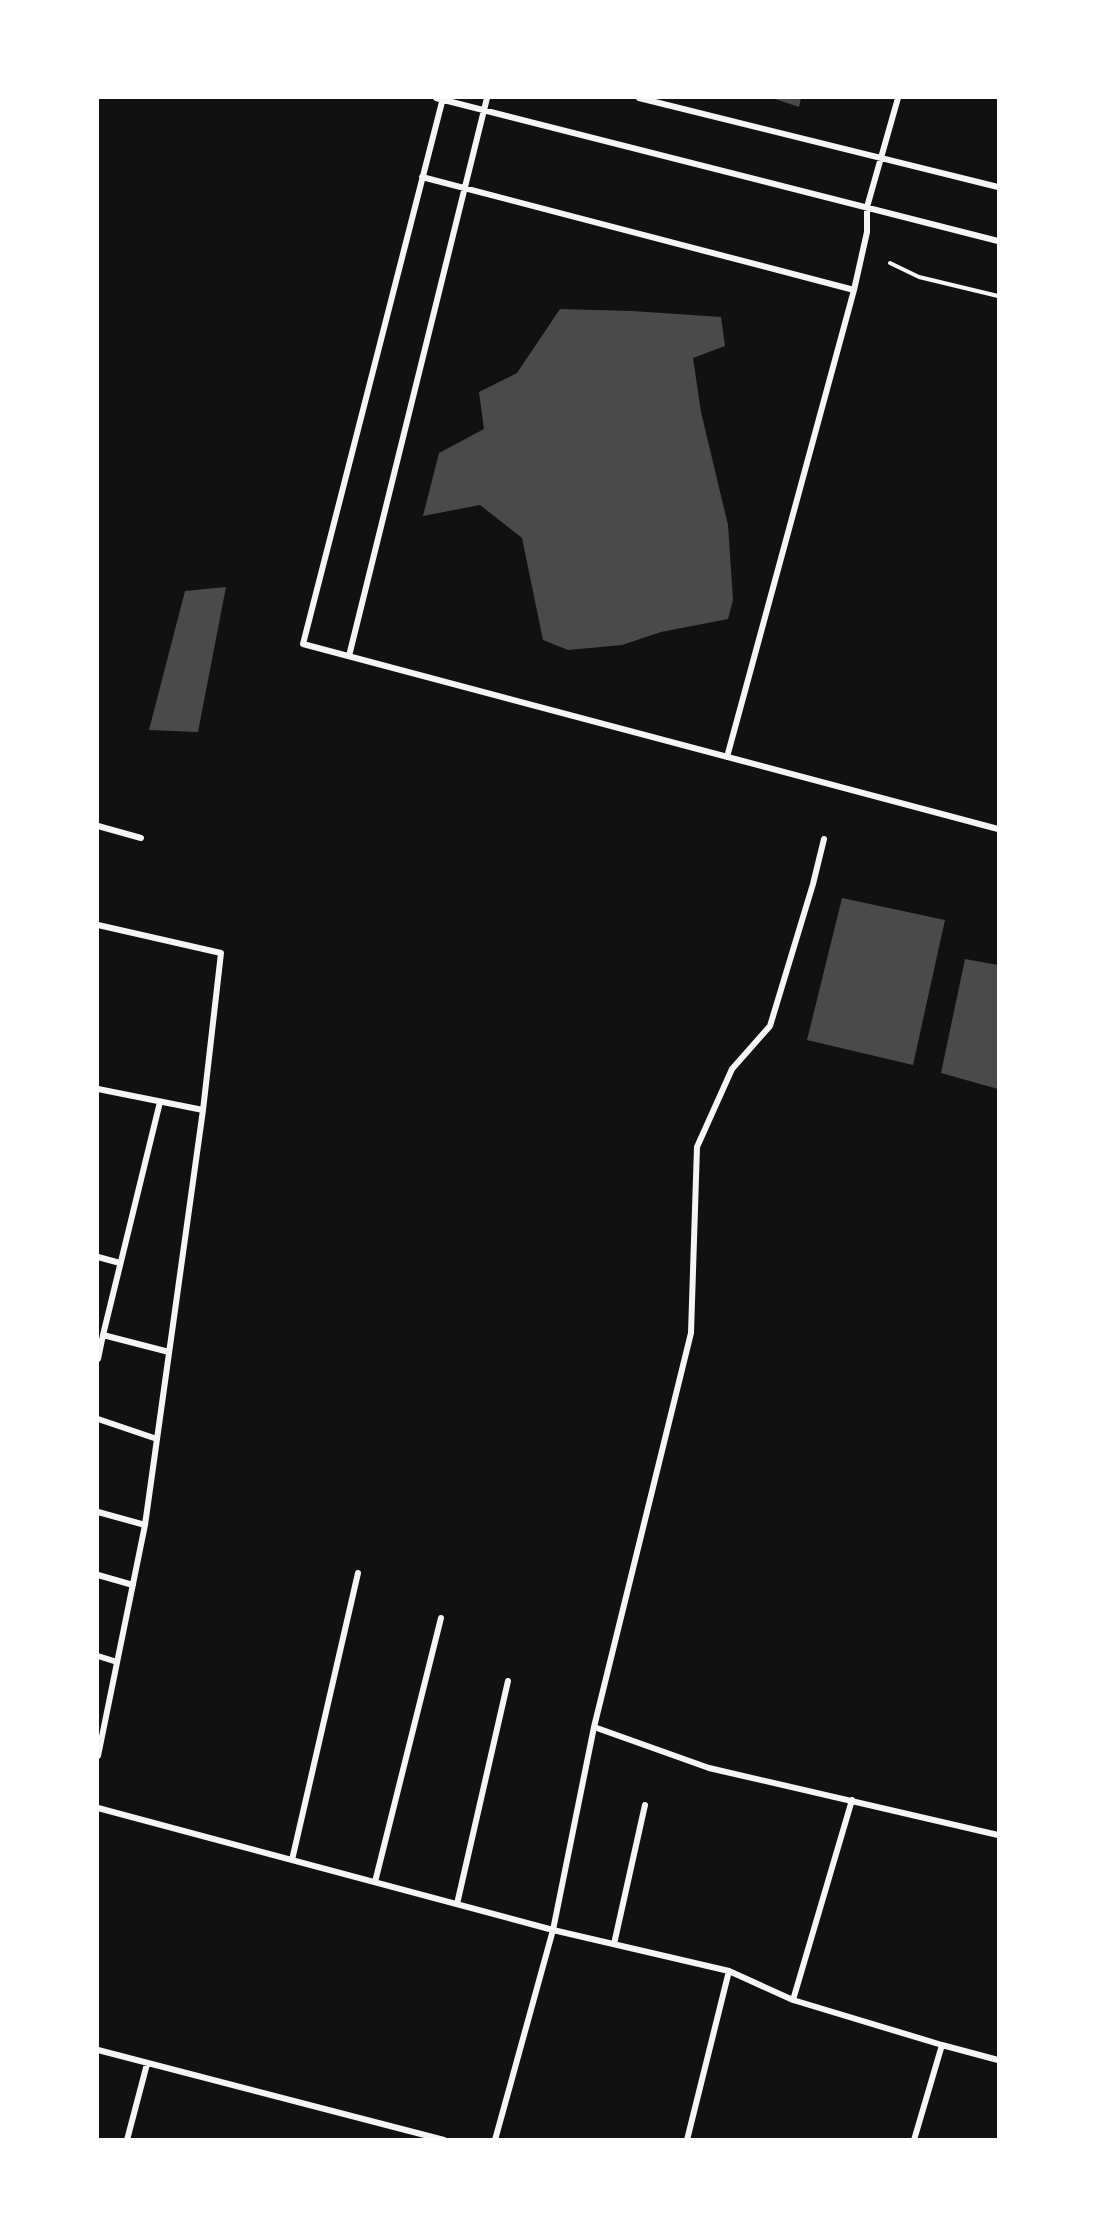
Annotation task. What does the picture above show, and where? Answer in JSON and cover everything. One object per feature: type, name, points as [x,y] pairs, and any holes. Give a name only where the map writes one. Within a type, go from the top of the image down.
[{"type":"street","points":[[999,241],[441,98],[303,644],[999,829]]},
{"type":"street","points":[[349,656],[486,98]]},
{"type":"street","points":[[639,98],[999,188]]},
{"type":"street","points":[[727,757],[854,290],[867,232],[867,207],[898,98]]},
{"type":"street","points":[[422,177],[854,290]]},
{"type":"street","points":[[98,826],[141,838]]},
{"type":"street","points":[[495,2139],[553,1930],[594,1727],[691,1333],[697,1147],[732,1070],[770,1026],[813,884],[824,839]]},
{"type":"street","points":[[98,925],[220,953],[203,1110],[145,1525],[98,1756]]},
{"type":"street","points":[[98,1089],[203,1110]]},
{"type":"street","points":[[98,1359],[160,1102]]},
{"type":"street","points":[[98,1257],[120,1263]]},
{"type":"street","points":[[103,1335],[169,1352]]},
{"type":"street","points":[[98,1419],[157,1438]]},
{"type":"street","points":[[98,1512],[145,1525]]},
{"type":"street","points":[[292,1860],[358,1573]]},
{"type":"street","points":[[98,1575],[133,1585]]},
{"type":"street","points":[[375,1882],[441,1618]]},
{"type":"street","points":[[98,1656],[117,1662]]},
{"type":"street","points":[[457,1904],[508,1681]]},
{"type":"street","points":[[594,1727],[709,1768],[999,1835]]},
{"type":"street","points":[[793,2000],[852,1800]]},
{"type":"street","points":[[614,1944],[645,1804]]},
{"type":"street","points":[[98,1808],[553,1930],[729,1971],[793,2000],[999,2060]]},
{"type":"street","points":[[687,2139],[729,1971]]},
{"type":"street","points":[[914,2139],[942,2045]]},
{"type":"street","points":[[98,2050],[444,2139]]},
{"type":"street","points":[[127,2139],[147,2064]]},
{"type":"path","points":[[890,263],[919,277],[999,297]]},
{"type":"building","points":[[772,98],[801,98],[799,107]]},
{"type":"building","points":[[560,309],[721,317],[725,346],[693,358],[701,412],[728,525],[733,600],[728,619],[661,632],[622,645],[568,650],[543,640],[522,538],[480,505],[423,516],[439,453],[484,429],[479,392],[517,373]]},
{"type":"building","points":[[226,587],[198,732],[149,730],[185,591]]},
{"type":"building","points":[[842,898],[945,920],[913,1065],[807,1040]]},
{"type":"building","points":[[965,959],[998,965],[998,1089],[941,1073]]}]
